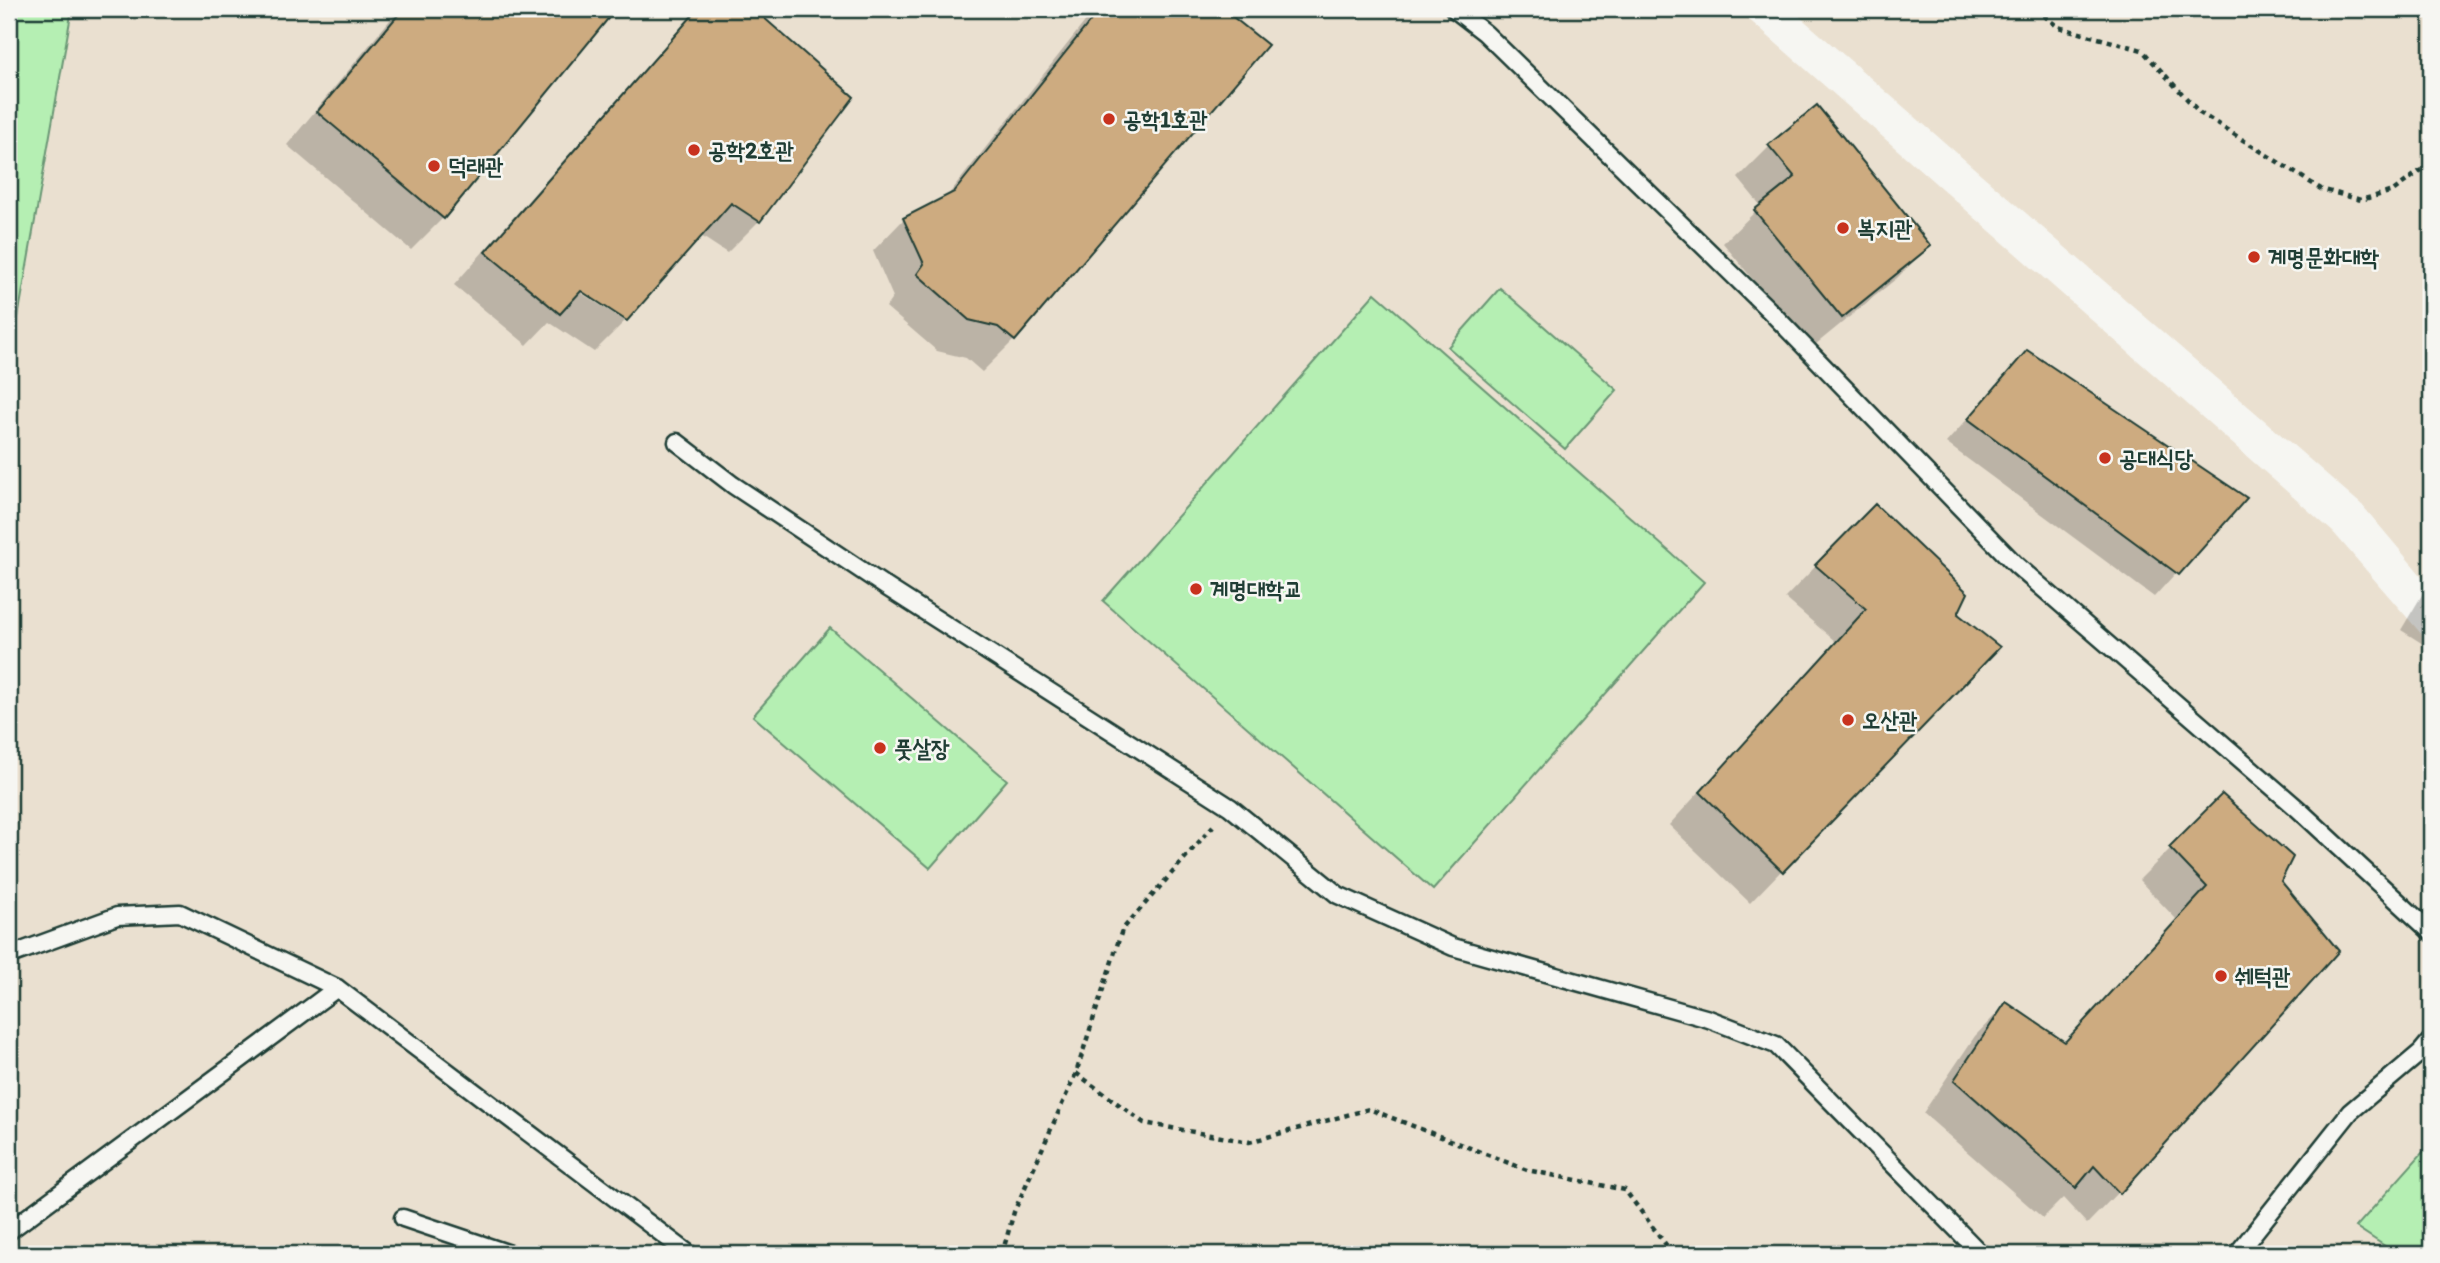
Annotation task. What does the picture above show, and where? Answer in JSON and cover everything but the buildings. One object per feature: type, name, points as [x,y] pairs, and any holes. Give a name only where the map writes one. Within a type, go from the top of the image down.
[{"type":"lane","points":[[1454,9],[1485,33],[1769,310],[2016,565],[2298,809],[2431,932]]},
{"type":"lane","points":[[677,442],[733,485],[1230,807],[1338,895],[1453,947],[1709,1019],[1776,1045],[1982,1254]]},
{"type":"lane","points":[[9,949],[16,953],[117,916],[180,913],[337,988],[689,1254]]},
{"type":"lane","points":[[9,1231],[337,988]]},
{"type":"lane","points":[[2237,1254],[2350,1112],[2421,1052],[2431,1040]]},
{"type":"lane","points":[[403,1218],[510,1254]]},
{"type":"path","points":[[2035,9],[2058,27],[2143,50],[2200,113],[2321,189],[2361,200],[2393,191],[2420,171],[2431,167]]},
{"type":"path","points":[[1002,1254],[1014,1212],[1076,1073],[1122,930],[1230,807]]},
{"type":"path","points":[[1076,1073],[1144,1122],[1249,1142],[1369,1109],[1527,1170],[1625,1190],[1674,1254]]},
{"type":"shaded area","name":"계명대학교","points":[[72,9],[1737,9],[2333,532],[2431,645],[2431,1254],[9,1254],[9,369]]},
{"type":"shaded area","name":"계명문화대학","points":[[1791,9],[2431,9],[2431,587],[2362,505]]},
{"type":"green space","points":[[9,9],[72,9],[9,369]]},
{"type":"green space","points":[[1500,288],[1617,390],[1565,449],[1448,347]]},
{"type":"green space","points":[[1375,293],[1704,582],[1433,890],[1103,601]]},
{"type":"green space","name":"풋살장","points":[[830,628],[1007,780],[930,868],[753,716]]},
{"type":"green space","points":[[2431,1143],[2431,1254],[2397,1254],[2356,1227]]},
{"type":"place","name":"공학1호관","points":[[1109,119]]},
{"type":"place","name":"공학2호관","points":[[694,150]]},
{"type":"place","name":"덕래관","points":[[434,166]]},
{"type":"place","name":"복지관","points":[[1843,228]]},
{"type":"place","name":"계명문화대학","points":[[2254,257]]},
{"type":"place","name":"공대식당","points":[[2105,458]]},
{"type":"place","name":"계명대학교","points":[[1196,589]]},
{"type":"place","name":"오산관","points":[[1848,720]]},
{"type":"place","name":"풋살장","points":[[880,748]]},
{"type":"place","name":"쉐턱관","points":[[2221,976]]}]
